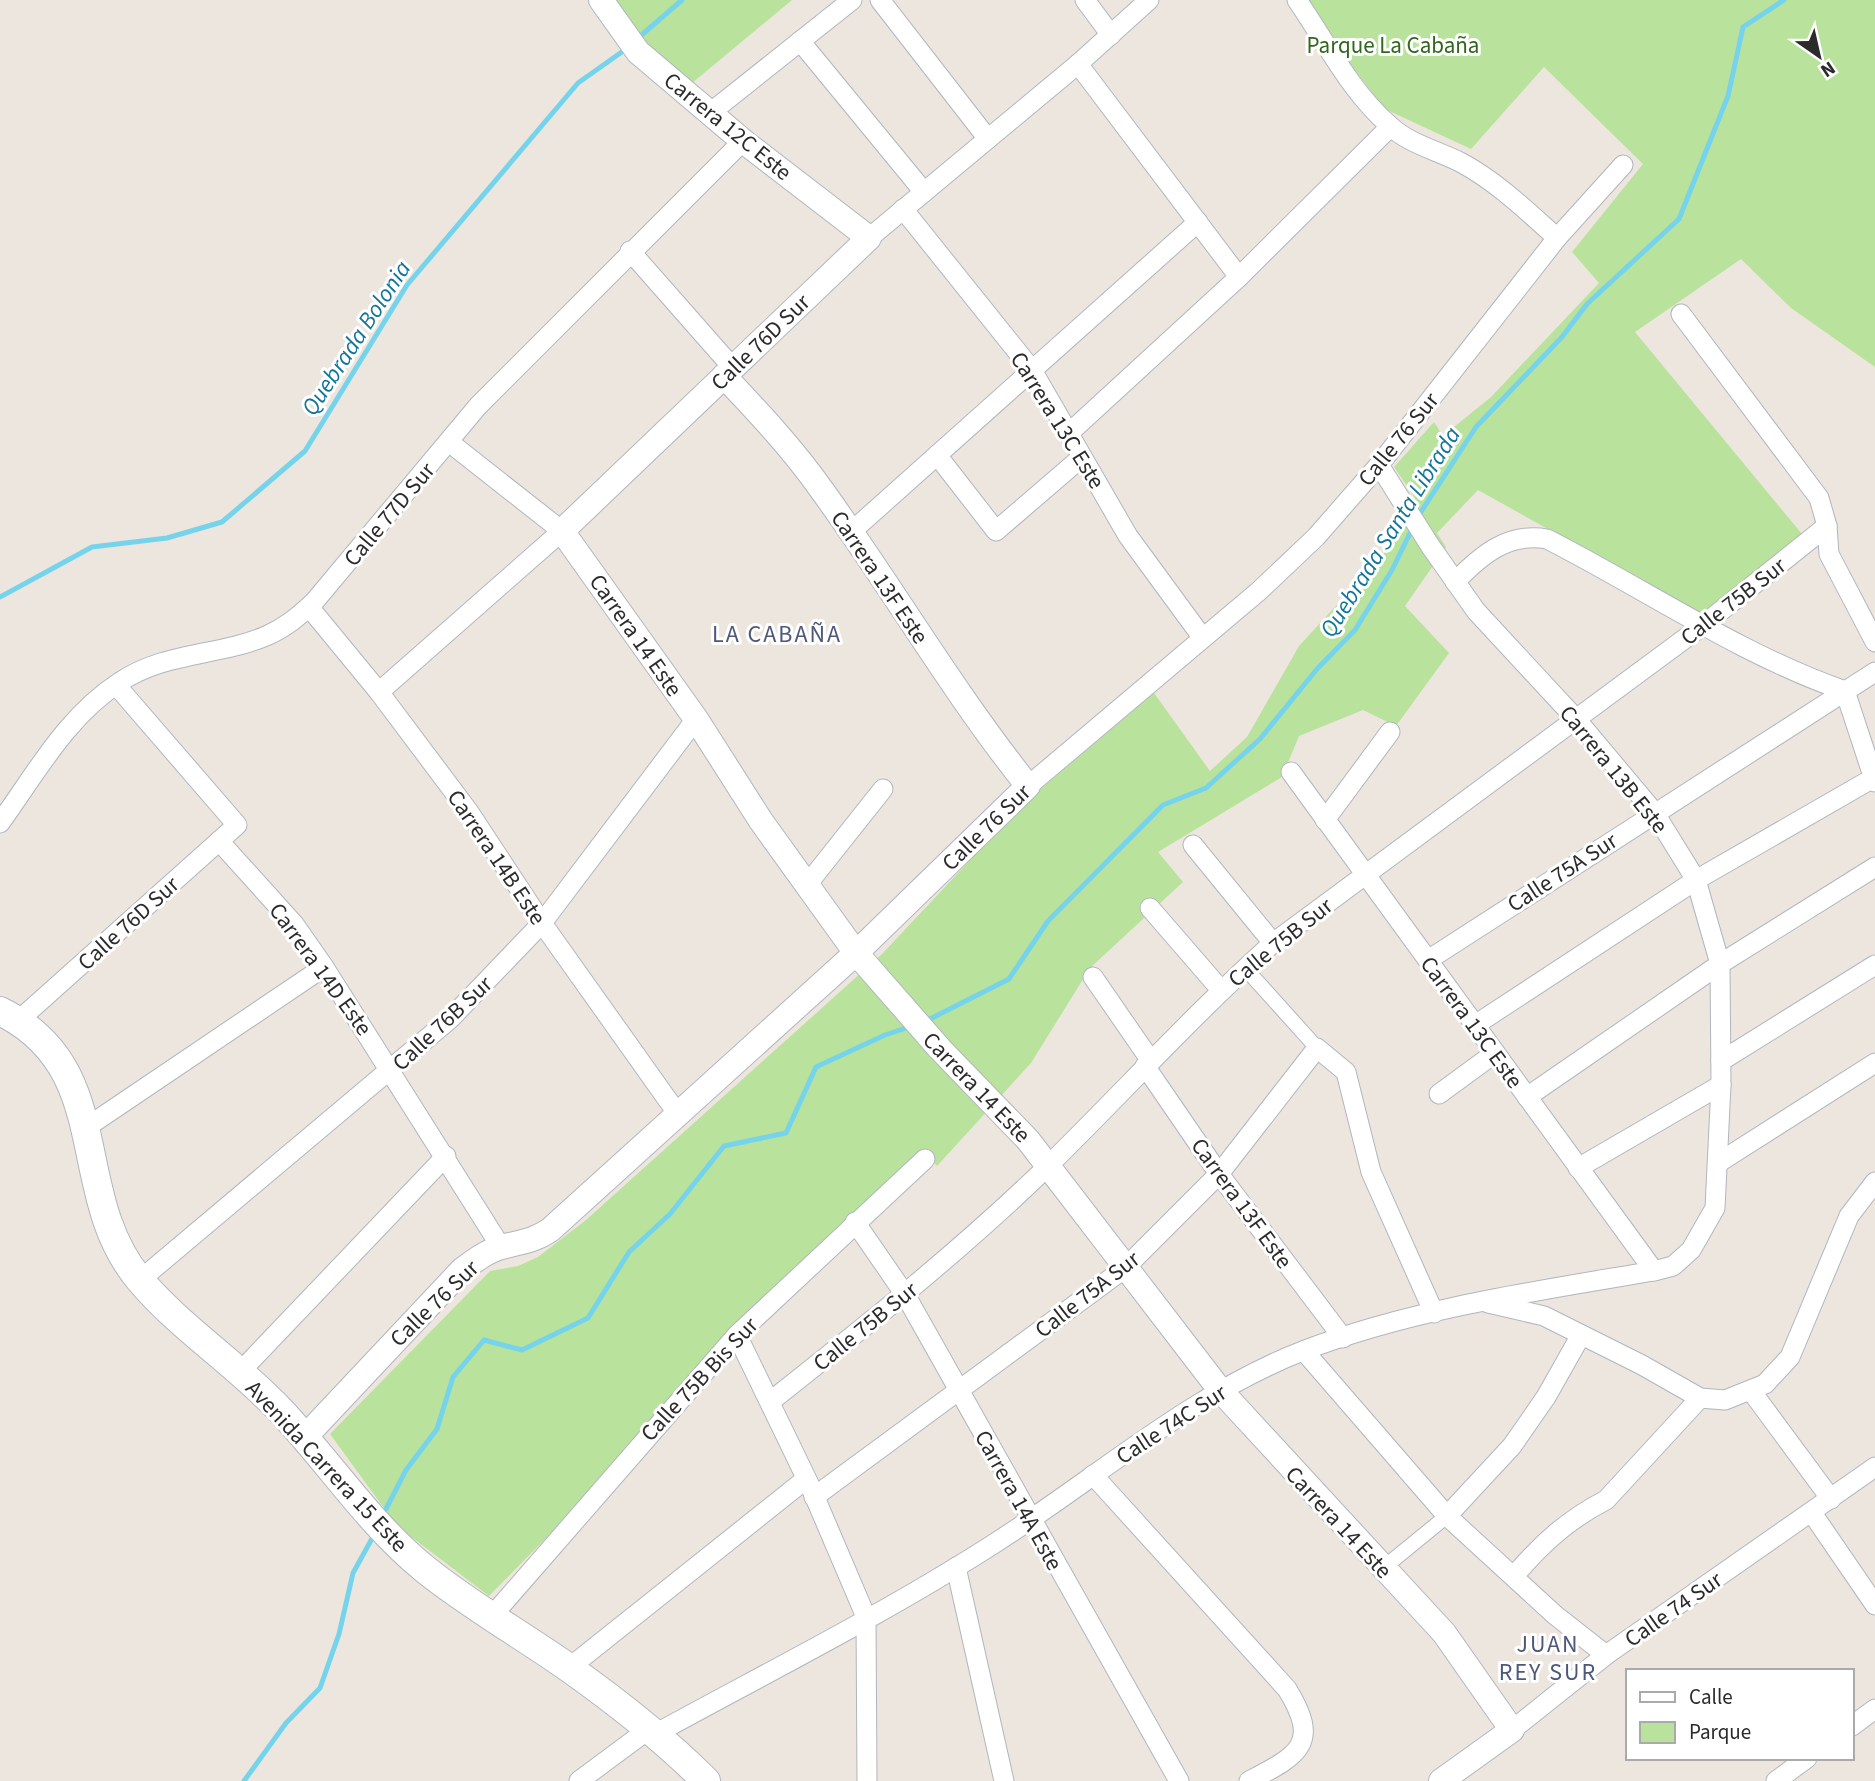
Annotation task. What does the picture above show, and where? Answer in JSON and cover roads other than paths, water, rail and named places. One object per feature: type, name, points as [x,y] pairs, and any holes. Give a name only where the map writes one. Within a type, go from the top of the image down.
[{"type":"main road","name":"Avenida Carrera 15 Este","points":[[9,1016],[41,1037],[65,1066],[108,1224],[128,1264],[140,1280],[240,1372],[305,1437],[392,1540],[426,1570],[569,1668],[652,1731],[706,1781]]},
{"type":"street","name":"Carrera 12C Este","points":[[601,0],[631,43],[709,113],[869,238]]},
{"type":"street","points":[[709,113],[852,0]]},
{"type":"street","points":[[880,0],[988,139]]},
{"type":"street","points":[[1086,0],[1111,35]]},
{"type":"street","name":"Calle 76D Sur","points":[[379,692],[562,531],[869,238],[1078,64],[1149,0]]},
{"type":"street","points":[[1297,0],[1351,81],[1390,127],[1416,144],[1459,162],[1482,176],[1557,238]]},
{"type":"street","points":[[800,41],[924,192]]},
{"type":"street","points":[[1078,64],[1239,276]]},
{"type":"street","points":[[1068,434],[1239,276],[1390,127]]},
{"type":"street","name":"Calle 77D Sur","points":[[0,823],[67,728],[116,685],[172,659],[263,637],[290,623],[309,607],[478,406],[630,251],[743,141]]},
{"type":"street","name":"Calle 76 Sur","points":[[305,1437],[441,1290],[481,1256],[501,1247],[535,1240],[550,1230],[856,954],[1028,786],[1316,537],[1379,465],[1557,238],[1623,165]]},
{"type":"street","name":"Carrera 13C Este","points":[[904,209],[1032,370],[1128,536],[1202,637]]},
{"type":"street","points":[[851,532],[1198,222]]},
{"type":"street","points":[[630,251],[729,372]]},
{"type":"street","points":[[1681,314],[1819,498],[1827,526],[1829,554],[1875,642]]},
{"type":"street","name":"Carrera 13F Este","points":[[729,372],[791,449],[851,532],[957,694],[1028,786]]},
{"type":"street","name":"Carrera 14 Este","points":[[449,442],[562,531],[695,719],[806,886],[856,954],[899,1005],[1009,1118],[1049,1165],[1220,1390],[1382,1569],[1444,1633],[1513,1730]]},
{"type":"street","points":[[937,456],[996,531],[1082,457]]},
{"type":"street","name":"Carrera 13B Este","points":[[1379,465],[1455,582],[1503,642],[1576,719],[1654,812],[1696,880],[1720,964],[1721,1084],[1715,1208]]},
{"type":"street","name":"Calle 75B Sur","points":[[771,1401],[906,1296],[1049,1165],[1221,990],[1273,943],[1702,626],[1827,526]]},
{"type":"street","points":[[1455,582],[1485,555],[1505,542],[1528,535],[1547,539],[1702,626],[1801,676],[1845,691],[1875,778],[1696,880],[1475,1025]]},
{"type":"street","name":"Carrera 14B Este","points":[[309,607],[379,692],[469,812],[542,923],[677,1113]]},
{"type":"street","name":"Calle 75A Sur","points":[[1428,960],[1875,672]]},
{"type":"street","name":"Calle 76D Sur","points":[[9,1016],[237,825],[116,685]]},
{"type":"street","name":"Calle 76B Sur","points":[[140,1280],[450,1019],[542,923],[695,719]]},
{"type":"street","points":[[1325,820],[1390,732]]},
{"type":"street","name":"Carrera 13C Este","points":[[1291,772],[1654,1271]]},
{"type":"street","points":[[806,886],[883,789]]},
{"type":"street","name":"Carrera 14D Este","points":[[219,841],[294,924],[324,967],[392,1070],[501,1247]]},
{"type":"street","points":[[1193,845],[1273,943]]},
{"type":"street","points":[[1527,1097],[1720,964],[1875,867]]},
{"type":"street","points":[[1150,908],[1221,990]]},
{"type":"street","points":[[1721,1061],[1875,965]]},
{"type":"street","points":[[84,1129],[324,967]]},
{"type":"street","points":[[1245,968],[1317,1048],[1346,1072],[1371,1172],[1434,1313]]},
{"type":"street","name":"Carrera 13F Este","points":[[1093,977],[1219,1174],[1343,1338]]},
{"type":"street","name":"Calle 75A Sur","points":[[569,1668],[810,1488],[959,1392],[1125,1268],[1219,1174],[1317,1048]]},
{"type":"street","points":[[1439,1094],[1496,1054]]},
{"type":"street","points":[[1718,1163],[1875,1063]]},
{"type":"street","points":[[1578,1168],[1721,1084]]},
{"type":"street","points":[[240,1372],[446,1156]]},
{"type":"street","name":"Calle 75B Bis Sur","points":[[492,1616],[737,1335],[925,1159]]},
{"type":"street","points":[[1479,1300],[1544,1316],[1700,1398],[1725,1400],[1752,1392],[1765,1384],[1790,1357],[1849,1216],[1875,1182]]},
{"type":"street","name":"Calle 74C Sur","points":[[579,1781],[652,1731],[956,1567],[1030,1520],[1220,1390],[1304,1351],[1479,1300],[1654,1271],[1673,1265],[1691,1250],[1715,1208]]},
{"type":"street","name":"Carrera 14A Este","points":[[855,1222],[906,1296],[1179,1781]]},
{"type":"street","points":[[737,1335],[771,1401],[866,1617],[867,1781]]},
{"type":"street","points":[[1382,1569],[1447,1516],[1512,1446],[1546,1397],[1581,1335]]},
{"type":"street","points":[[1304,1351],[1447,1516],[1555,1615],[1606,1655]]},
{"type":"street","points":[[1752,1392],[1831,1499]]},
{"type":"street","points":[[1515,1576],[1544,1541],[1587,1509],[1606,1500],[1700,1398]]},
{"type":"street","name":"Calle 74 Sur","points":[[1441,1781],[1513,1730],[1606,1655],[1875,1467]]},
{"type":"street","points":[[1093,1475],[1287,1689],[1302,1713],[1306,1731],[1298,1750],[1249,1781]]},
{"type":"street","points":[[1812,1513],[1875,1605]]},
{"type":"street","points":[[956,1567],[1004,1781]]},
{"type":"street","points":[[1854,1725],[1875,1709]]},
{"type":"street","points":[[1776,1781],[1804,1768]]},
{"type":"waterway","name":"Quebrada Bolonia","points":[[638,38],[682,0]]},
{"type":"waterway","name":"Quebrada Santa Librada","points":[[1417,518],[1476,427],[1562,337],[1587,304],[1679,219],[1728,96],[1743,27],[1784,0]]},
{"type":"waterway","name":"Quebrada Bolonia","points":[[0,597],[92,547],[167,538],[222,522],[305,451],[407,285],[578,83],[626,49]]},
{"type":"waterway","name":"Quebrada Santa Librada","points":[[924,1022],[1009,979],[1048,921],[1163,805],[1206,788],[1260,739],[1317,669],[1355,630],[1392,570],[1413,527]]},
{"type":"waterway","name":"Quebrada Santa Librada","points":[[386,1509],[406,1470],[437,1429],[453,1377],[484,1340],[522,1350],[588,1318],[629,1252],[670,1214],[724,1146],[786,1133],[816,1067],[885,1035],[912,1026]]},
{"type":"waterway","name":"Quebrada Santa Librada","points":[[244,1781],[286,1723],[320,1688],[339,1634],[353,1573],[374,1535]]},
{"type":"district","name":"LA CABAÑA","points":[[777,634]]},
{"type":"district","name":"JUAN REY SUR","points":[[1548,1658]]},
{"type":"park label","name":"Parque La Cabaña","points":[[1393,45]]}]
